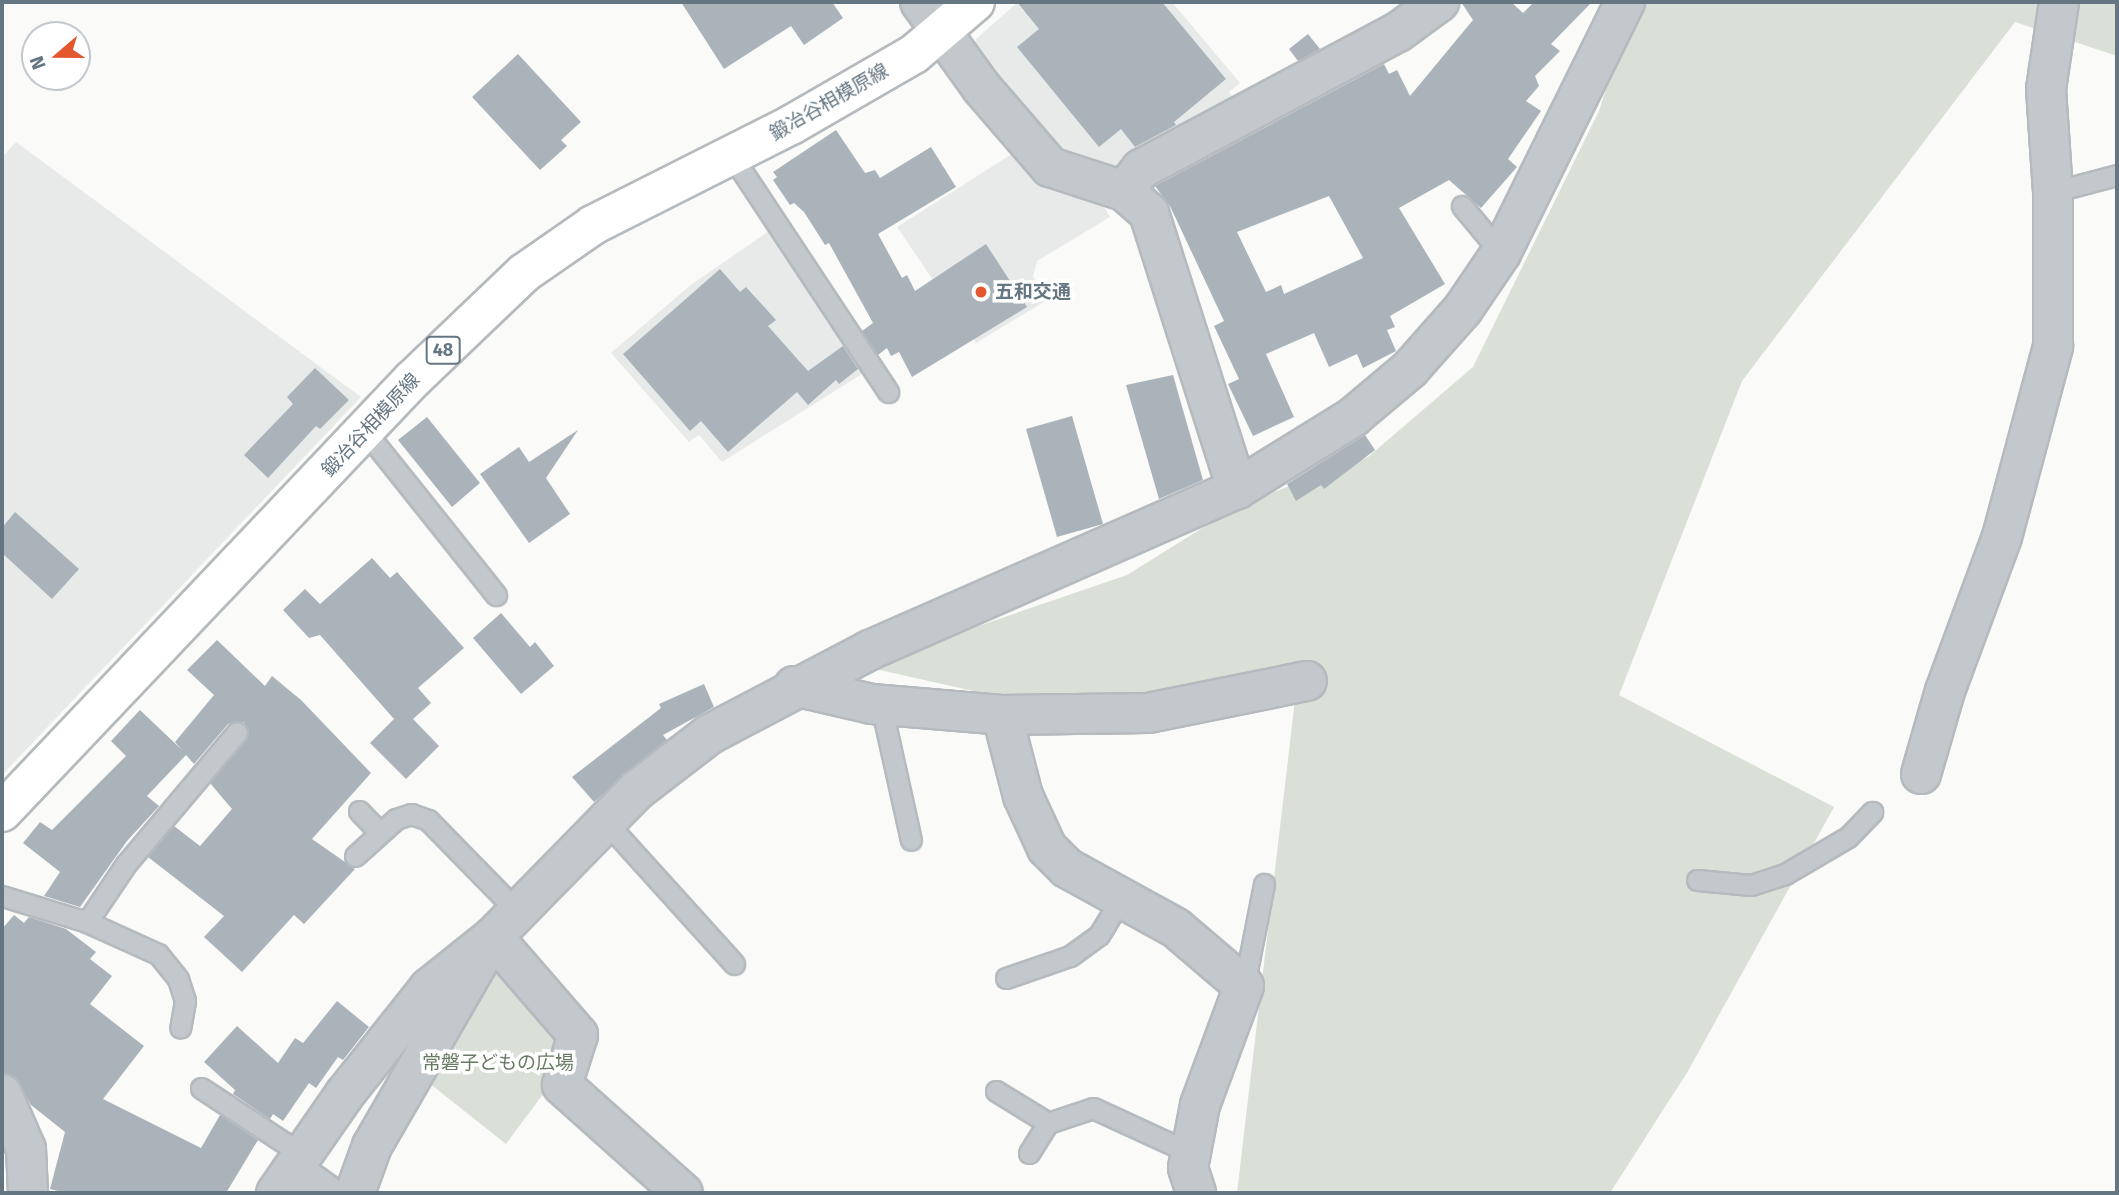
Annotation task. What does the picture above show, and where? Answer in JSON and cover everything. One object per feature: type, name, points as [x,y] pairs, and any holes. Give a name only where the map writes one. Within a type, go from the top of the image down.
[{"type":"main road","name":"鍛冶谷相模原線","points":[[2,812],[365,431],[524,273],[593,225],[732,156],[902,60],[942,32],[975,2]]},
{"type":"street","points":[[920,2],[981,87],[1050,167],[1124,191],[1149,213],[1237,489]]},
{"type":"street","points":[[1124,191],[1141,169],[1398,32],[1439,2]]},
{"type":"street","points":[[324,1193],[290,1173],[429,988],[505,924],[604,820],[710,734],[794,686],[933,620],[1237,489],[1353,416],[1410,369],[1463,309],[1501,253],[1625,2]]},
{"type":"street","points":[[1921,774],[1945,691],[2002,537],[2053,346],[2053,192],[2046,89],[2059,2]]},
{"type":"street","points":[[794,686],[881,705],[1002,715],[1148,713],[1307,681]]},
{"type":"street","points":[[1002,715],[1023,796],[1047,848],[1067,868],[1176,928],[1244,986],[1200,1105],[1188,1168],[1196,1193]]},
{"type":"street","points":[[355,1193],[372,1146],[505,924]]},
{"type":"street","points":[[505,924],[578,1035],[562,1085],[683,1193]]},
{"type":"street","points":[[2,1094],[26,1149],[28,1193]]},
{"type":"lane","points":[[732,156],[888,392]]},
{"type":"lane","points":[[2053,192],[2117,175]]},
{"type":"lane","points":[[1462,206],[1501,253]]},
{"type":"lane","points":[[365,431],[496,595]]},
{"type":"lane","points":[[881,705],[911,840]]},
{"type":"lane","points":[[87,922],[126,864],[237,732]]},
{"type":"lane","points":[[359,811],[380,833]]},
{"type":"lane","points":[[1697,880],[1752,885],[1785,874],[1848,837],[1872,812]]},
{"type":"lane","points":[[355,856],[396,819],[411,814],[428,820],[505,924]]},
{"type":"lane","points":[[604,820],[734,964]]},
{"type":"lane","points":[[1244,986],[1264,884]]},
{"type":"lane","points":[[2,896],[87,922],[158,954],[178,979],[184,1001],[180,1028]]},
{"type":"lane","points":[[1006,978],[1070,956],[1099,935],[1122,897]]},
{"type":"lane","points":[[201,1088],[290,1173]]},
{"type":"lane","points":[[996,1091],[1048,1123]]},
{"type":"lane","points":[[1029,1153],[1048,1123],[1093,1108],[1191,1153]]},
{"type":"shaded area","points":[[1018,2],[1172,2],[1240,83],[1229,92],[1239,104],[1113,172],[1065,156],[974,58],[976,39]]},
{"type":"shaded area","points":[[16,142],[361,397],[2,775],[2,157]]},
{"type":"shaded area","points":[[1015,152],[1057,192],[1100,200],[1110,217],[1037,261],[1033,276],[1047,300],[976,343],[897,227]]},
{"type":"shaded area","points":[[769,231],[865,372],[722,462],[699,435],[689,442],[611,353],[692,284]]},
{"type":"green space","points":[[1634,2],[2117,2],[2117,56],[2015,22],[1742,381],[1619,695],[1834,807],[1688,1071],[1610,1193],[1237,1193],[1295,700],[1103,720],[862,666],[1127,575],[1241,504],[1368,457],[1473,367],[1599,111]]},
{"type":"green space","name":"常磐子どもの広場","points":[[507,969],[563,1033],[546,1090],[506,1144],[424,1079],[490,975]]},
{"type":"building","points":[[681,2],[832,2],[843,18],[804,45],[791,26],[724,69]]},
{"type":"building","points":[[1017,2],[1162,2],[1226,79],[1174,122],[1176,125],[1135,147],[1121,129],[1099,147],[1017,47],[1039,29]]},
{"type":"building","points":[[1461,2],[1511,2],[1523,13],[1534,2],[1592,2],[1551,44],[1560,51],[1535,76],[1539,86],[1526,101],[1541,111],[1508,159],[1517,167],[1481,208],[1449,180],[1399,208],[1445,284],[1390,316],[1395,327],[1387,330],[1396,351],[1363,368],[1357,354],[1329,367],[1314,333],[1266,354],[1294,417],[1253,436],[1228,384],[1239,379],[1214,326],[1224,321],[1170,206],[1155,186],[1384,64],[1389,74],[1397,70],[1410,96],[1473,20]],"holes":[[[1329,196],[1363,258],[1284,294],[1281,285],[1266,292],[1237,232]]]},
{"type":"building","points":[[1308,34],[1320,49],[1298,61],[1289,49]]},
{"type":"building","points":[[518,54],[581,122],[561,140],[567,146],[540,170],[472,97]]},
{"type":"building","points":[[836,130],[865,173],[875,170],[880,178],[931,147],[956,187],[878,234],[902,278],[907,275],[915,291],[986,244],[1027,307],[912,377],[899,352],[891,356],[887,348],[878,355],[862,331],[873,323],[829,243],[825,245],[804,212],[794,203],[790,205],[773,180],[777,177],[773,172]]},
{"type":"building","points":[[720,269],[740,292],[746,287],[776,320],[768,326],[808,371],[843,346],[858,369],[839,384],[836,380],[808,405],[797,392],[728,452],[701,421],[690,431],[623,354]]},
{"type":"building","points":[[315,368],[349,400],[320,429],[316,426],[268,478],[244,455],[293,404],[287,397]]},
{"type":"building","points":[[1173,375],[1203,480],[1159,499],[1126,385]]},
{"type":"building","points":[[1072,416],[1103,524],[1057,537],[1026,429]]},
{"type":"building","points":[[427,417],[480,483],[452,507],[398,440]]},
{"type":"building","points":[[578,430],[546,478],[570,514],[529,543],[480,474],[519,447],[529,462]]},
{"type":"building","points":[[1365,435],[1375,450],[1324,489],[1321,485],[1296,501],[1287,484]]},
{"type":"building","points":[[15,512],[79,569],[52,599],[2,553],[2,528]]},
{"type":"building","points":[[372,558],[390,578],[397,572],[464,648],[418,688],[431,703],[413,719],[439,746],[406,779],[370,743],[394,719],[320,635],[309,638],[283,610],[305,589],[320,604]]},
{"type":"building","points":[[501,613],[530,647],[535,642],[554,666],[521,694],[473,638]]},
{"type":"building","points":[[217,640],[265,686],[272,676],[301,700],[371,773],[312,839],[355,869],[304,924],[294,915],[242,972],[204,937],[224,916],[148,857],[174,826],[200,846],[232,809],[210,783],[247,739],[244,722],[228,724],[194,764],[186,755],[147,796],[159,806],[127,841],[80,907],[44,896],[60,872],[23,843],[40,822],[52,830],[126,756],[111,741],[140,710],[182,750],[175,742],[214,695],[187,670]]},
{"type":"building","points":[[704,684],[714,707],[663,735],[667,740],[594,802],[572,777],[661,708],[659,704]]},
{"type":"building","points":[[14,915],[24,923],[29,917],[66,929],[96,952],[90,959],[112,976],[90,1004],[144,1046],[103,1099],[201,1148],[220,1115],[258,1140],[226,1193],[66,1193],[50,1189],[65,1132],[31,1105],[15,1077],[2,1073],[2,929]]},
{"type":"building","points":[[337,1001],[369,1027],[343,1060],[338,1057],[316,1088],[309,1083],[283,1121],[273,1114],[270,1119],[233,1094],[235,1090],[204,1062],[237,1026],[278,1063],[295,1038],[303,1043]]},
{"type":"place","name":"五和交通","points":[[981,292]]}]
